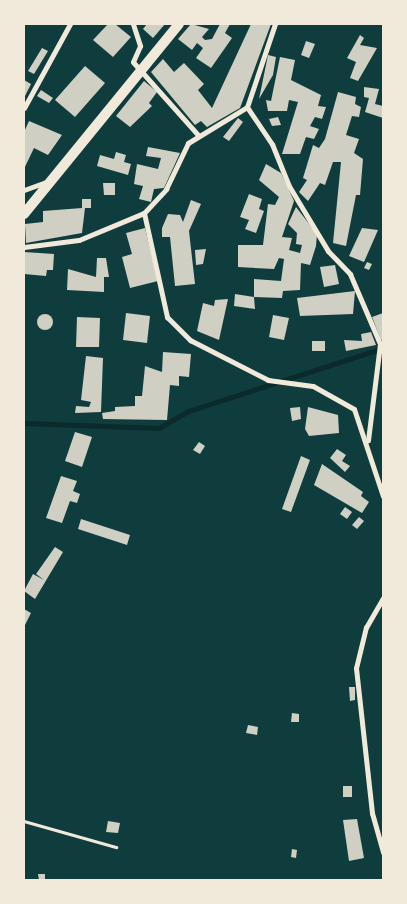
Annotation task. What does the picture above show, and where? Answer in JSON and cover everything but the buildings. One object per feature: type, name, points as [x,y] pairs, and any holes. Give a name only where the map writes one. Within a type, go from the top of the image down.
[{"type":"main road","points":[[24,214],[179,24]]},
{"type":"street","points":[[24,108],[70,24]]},
{"type":"street","points":[[133,24],[140,46],[133,62],[199,136]]},
{"type":"street","points":[[24,247],[78,240],[144,213],[166,189],[188,144],[247,107],[275,24]]},
{"type":"street","points":[[247,107],[272,144],[293,192],[328,251],[350,274],[380,344],[368,440]]},
{"type":"street","points":[[24,190],[51,180]]},
{"type":"street","points":[[144,213],[167,317],[190,340],[268,380],[334,394],[354,409],[368,440],[383,496]]},
{"type":"street","points":[[383,598],[366,627],[356,668],[372,813],[383,852]]},
{"type":"path","points":[[24,821],[116,847]]},
{"type":"waterway","points":[[24,423],[159,428],[189,411],[383,348]]}]
